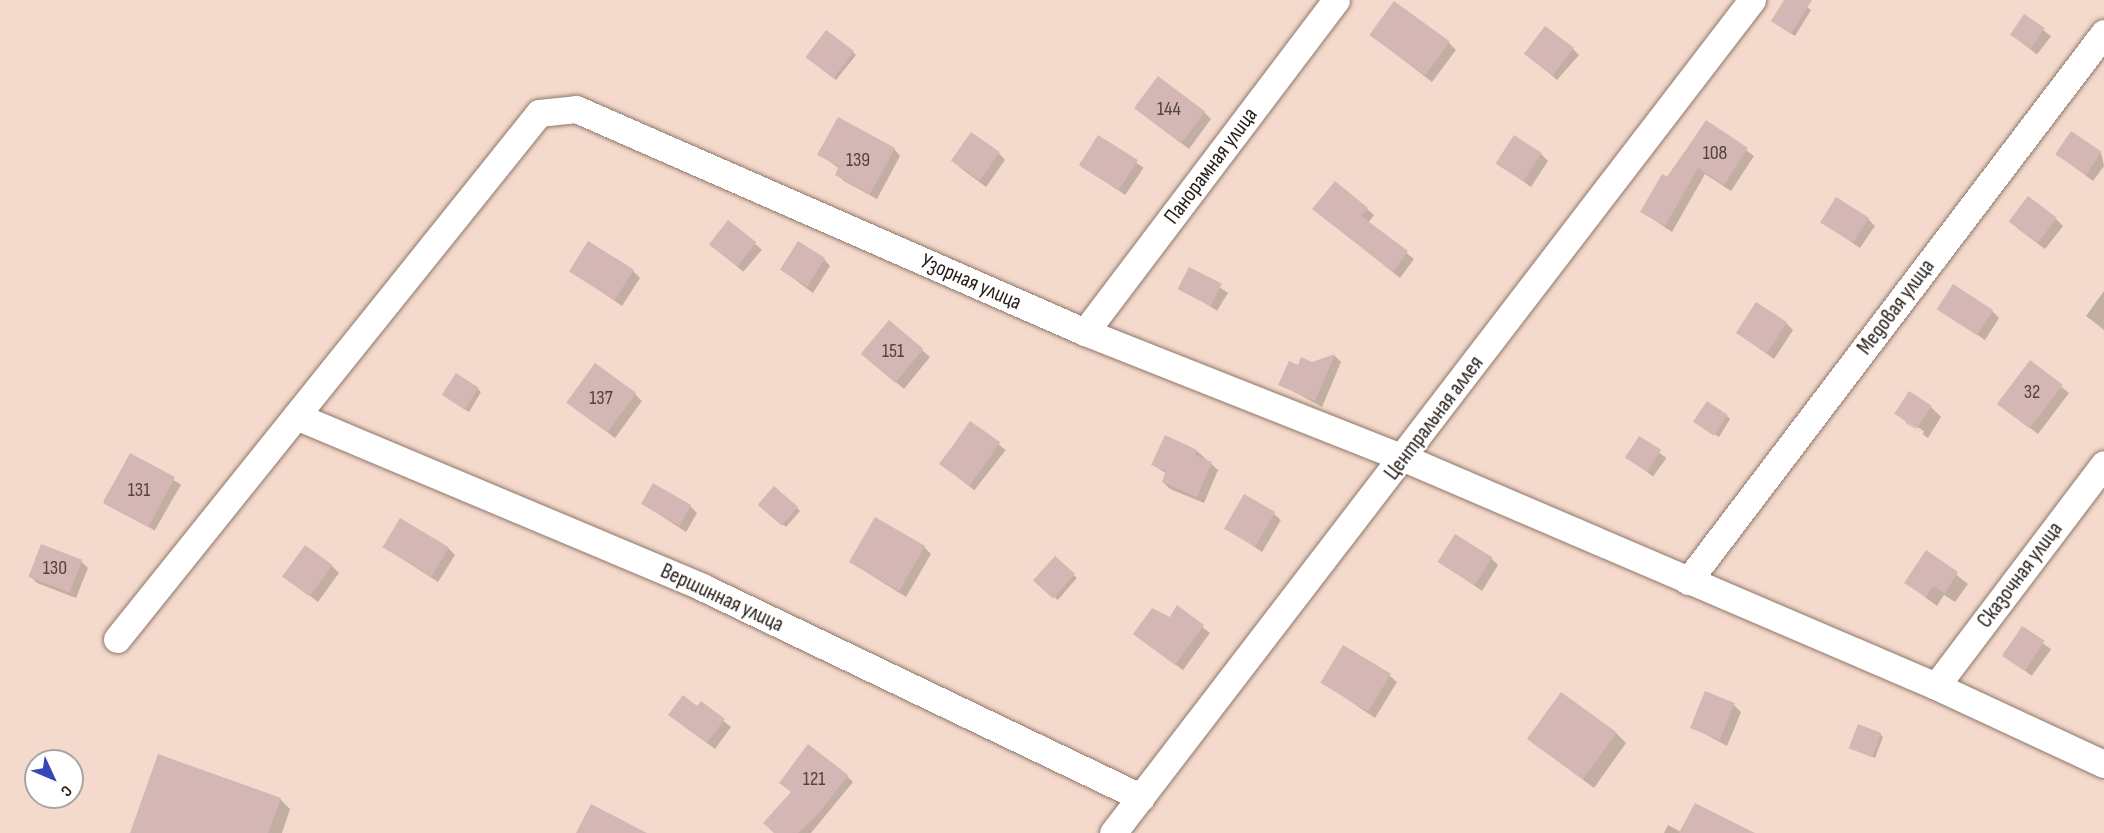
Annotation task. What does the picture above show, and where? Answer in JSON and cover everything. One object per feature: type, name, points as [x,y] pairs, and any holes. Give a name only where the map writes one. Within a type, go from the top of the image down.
[{"type":"street","name":"Панорамная улица","points":[[1085,332],[1336,0]]},
{"type":"street","name":"Центральная аллея","points":[[1113,833],[1404,458],[1752,0]]},
{"type":"street","name":"Медовая улица","points":[[1688,581],[2104,33]]},
{"type":"street","name":"Узорная улица","points":[[296,416],[539,113],[576,109],[1085,332],[1404,458],[1936,686],[2104,764]]},
{"type":"street","points":[[117,639],[296,416]]},
{"type":"street","name":"Вершинная улица","points":[[296,416],[702,587],[1141,797]]},
{"type":"street","name":"Сказочная улица","points":[[1936,686],[2104,464]]},
{"type":"building","points":[[1784,0],[1812,0],[1791,34],[1771,21]]},
{"type":"building","points":[[1394,1],[1450,42],[1425,76],[1369,35]]},
{"type":"building","points":[[2024,14],[2045,28],[2031,49],[2010,35]]},
{"type":"building","points":[[1545,26],[1574,48],[1553,76],[1524,54]]},
{"type":"building","points":[[826,30],[854,51],[833,78],[806,57]]},
{"type":"building","points":[[1158,76],[1205,112],[1181,143],[1134,108]]},
{"type":"building","points":[[838,117],[895,148],[870,194],[835,175],[839,166],[817,155]]},
{"type":"building","points":[[1706,120],[1748,148],[1724,185],[1698,168],[1665,226],[1640,212],[1662,174],[1668,177]]},
{"type":"building","points":[[2071,131],[2102,152],[2086,175],[2055,154]]},
{"type":"building","points":[[971,132],[1000,152],[980,181],[951,161]]},
{"type":"building","points":[[1098,135],[1138,160],[1119,190],[1079,166]]},
{"type":"building","points":[[1514,135],[1542,153],[1523,181],[1495,164]]},
{"type":"building","points":[[1335,181],[1368,208],[1361,216],[1408,251],[1393,272],[1312,209]]},
{"type":"building","points":[[2028,196],[2057,218],[2037,243],[2009,222]]},
{"type":"building","points":[[1836,197],[1869,218],[1853,243],[1820,222]]},
{"type":"building","points":[[728,220],[756,242],[737,267],[709,244]]},
{"type":"building","points":[[588,241],[634,270],[615,300],[569,272]]},
{"type":"building","points":[[798,241],[825,258],[807,287],[780,270]]},
{"type":"building","points":[[1189,267],[1222,284],[1211,306],[1178,289]]},
{"type":"building","points":[[1953,284],[1993,310],[1977,335],[1937,309]]},
{"type":"building","points":[[1756,302],[1787,322],[1767,353],[1736,333]]},
{"type":"building","points":[[889,320],[923,349],[895,383],[861,354]]},
{"type":"building","points":[[1335,354],[1315,401],[1278,385],[1289,361],[1298,365],[1301,357],[1312,362]]},
{"type":"building","points":[[2030,360],[2063,385],[2030,429],[1997,404]]},
{"type":"building","points":[[595,363],[636,393],[607,433],[566,403]]},
{"type":"building","points":[[456,373],[479,388],[464,410],[442,395]]},
{"type":"building","points":[[1909,391],[1932,406],[1917,428],[1894,414]]},
{"type":"building","points":[[1707,401],[1728,415],[1714,436],[1693,422]]},
{"type":"building","points":[[970,421],[1000,442],[970,486],[940,464]]},
{"type":"building","points":[[1165,435],[1197,450],[1195,455],[1212,462],[1197,497],[1162,482],[1166,471],[1151,465]]},
{"type":"building","points":[[1639,436],[1661,450],[1647,472],[1625,458]]},
{"type":"building","points":[[130,453],[175,477],[148,527],[103,503]]},
{"type":"building","points":[[653,483],[691,505],[679,526],[641,504]]},
{"type":"building","points":[[774,486],[798,507],[782,526],[758,505]]},
{"type":"building","points":[[1244,494],[1275,512],[1255,547],[1224,529]]},
{"type":"building","points":[[875,517],[925,546],[899,591],[849,562]]},
{"type":"building","points":[[400,518],[449,547],[431,577],[382,547]]},
{"type":"building","points":[[1455,534],[1492,557],[1475,585],[1438,562]]},
{"type":"building","points":[[41,544],[82,560],[70,592],[28,577]]},
{"type":"building","points":[[305,545],[333,565],[310,597],[282,577]]},
{"type":"building","points":[[1926,550],[1958,572],[1945,593],[1933,586],[1926,597],[1904,583]]},
{"type":"building","points":[[1055,556],[1075,574],[1053,599],[1033,581]]},
{"type":"building","points":[[1177,605],[1204,625],[1175,665],[1133,634],[1152,608],[1170,617]]},
{"type":"building","points":[[2022,626],[2045,641],[2025,671],[2002,656]]},
{"type":"building","points":[[1343,645],[1391,674],[1368,712],[1320,683]]},
{"type":"building","points":[[1705,691],[1735,703],[1720,740],[1690,728]]},
{"type":"building","points":[[1561,692],[1617,733],[1583,779],[1527,739]]},
{"type":"building","points":[[683,695],[697,706],[701,701],[725,719],[707,743],[668,715]]},
{"type":"building","points":[[1858,724],[1881,733],[1872,757],[1849,748]]},
{"type":"building","points":[[808,744],[848,775],[819,813],[798,833],[774,833],[763,823],[791,792],[779,783]]},
{"type":"building","points":[[158,754],[281,798],[268,833],[130,833]]},
{"type":"building","points":[[1695,803],[1755,833],[1679,833]]},
{"type":"building","points":[[591,804],[647,833],[576,833]]}]
